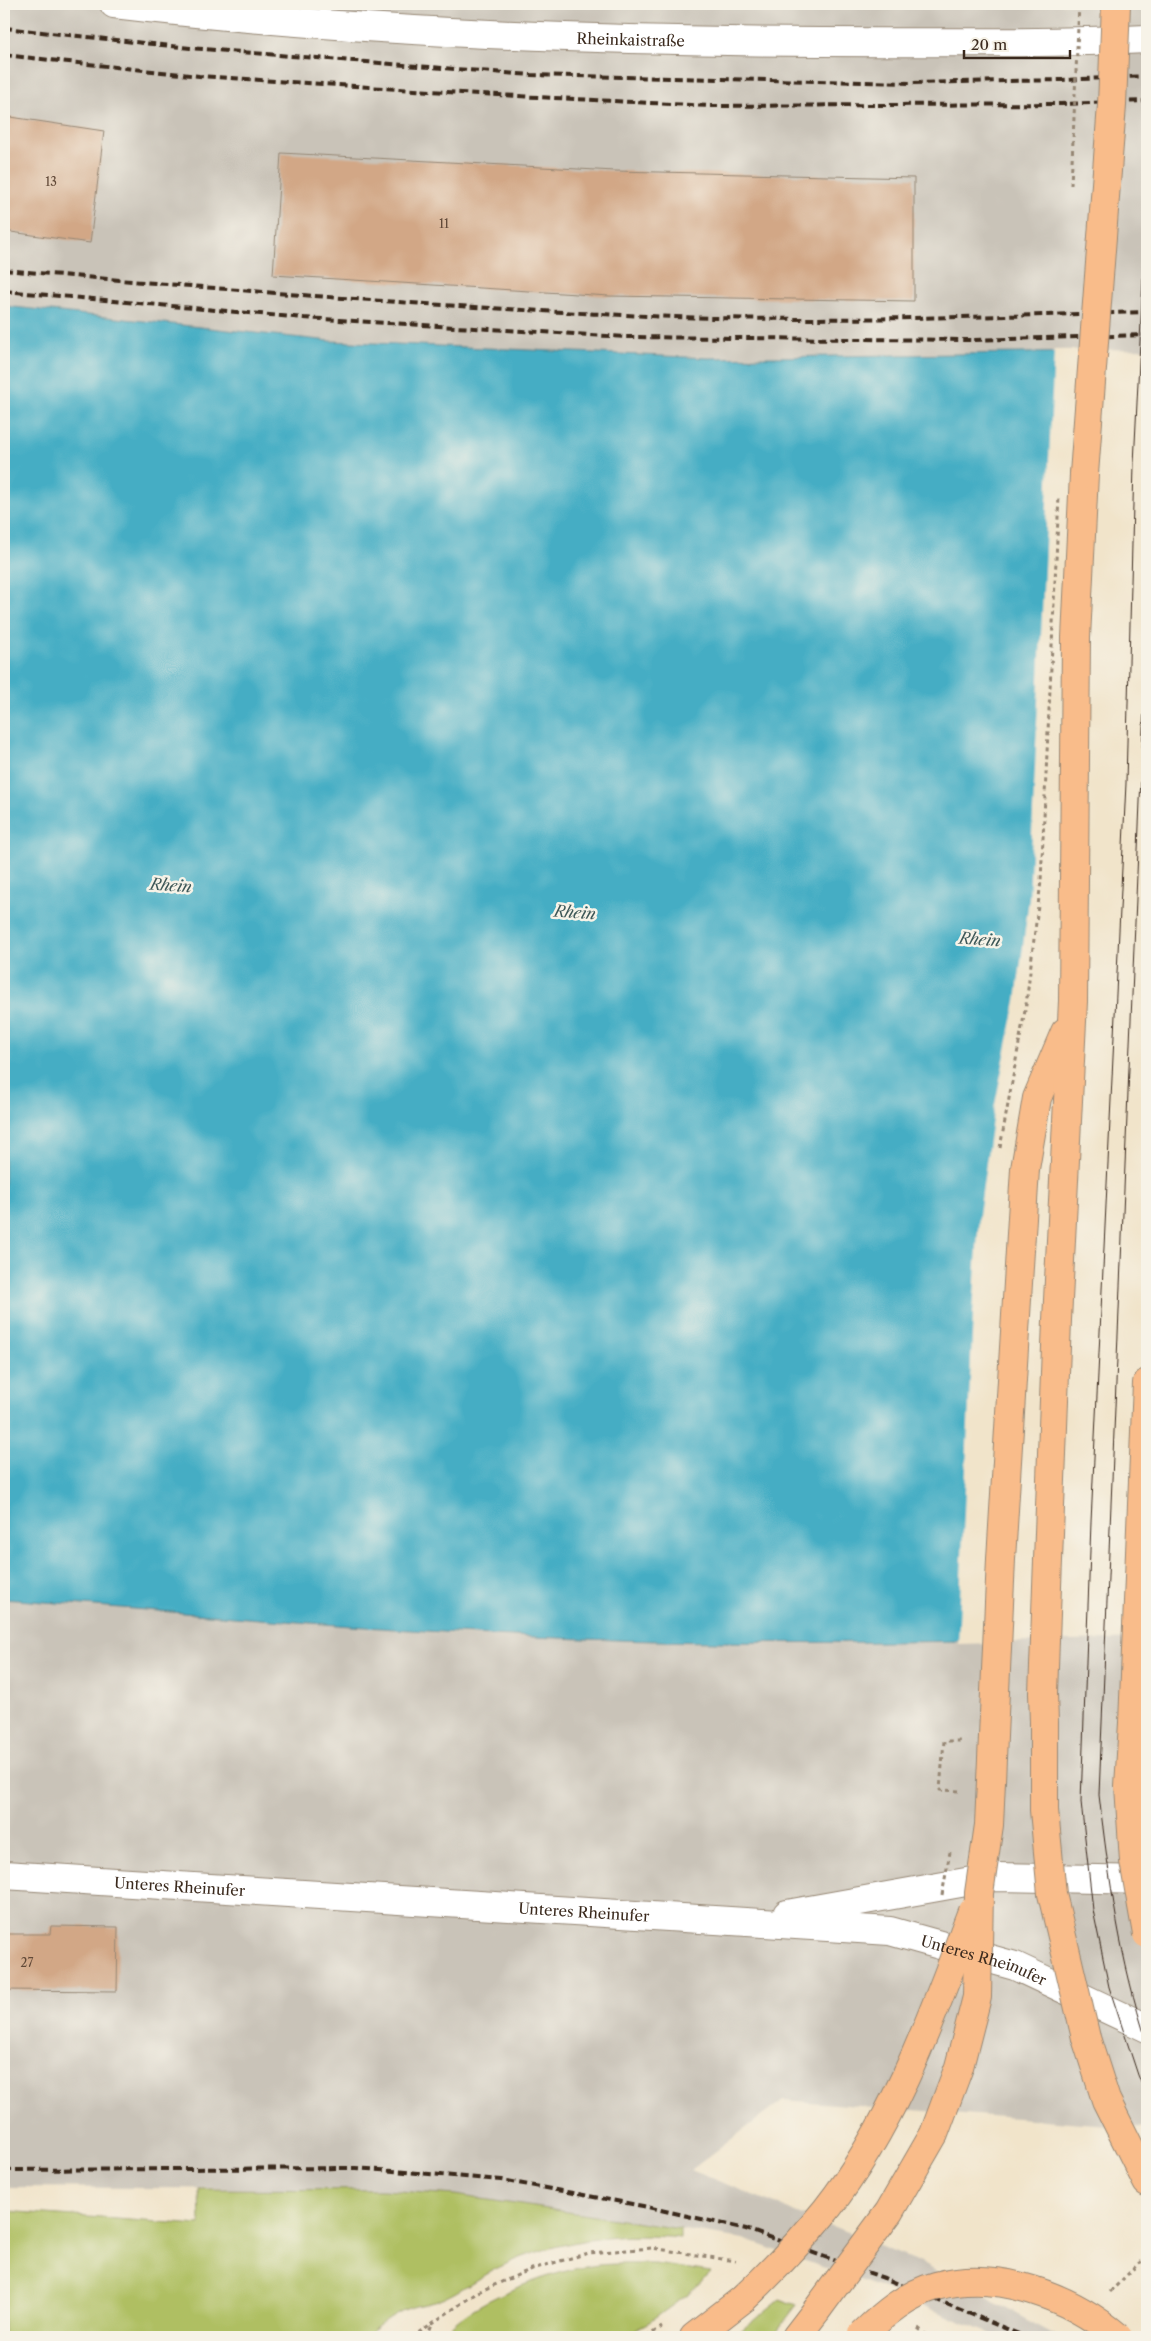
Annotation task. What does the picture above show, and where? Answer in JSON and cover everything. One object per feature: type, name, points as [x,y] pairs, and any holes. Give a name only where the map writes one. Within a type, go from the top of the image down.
[{"type":"highway","points":[[1116,4],[1111,114],[1084,474],[1076,638],[1073,1008],[1057,1320],[1043,1693],[1045,1818],[1052,1894],[1086,2038],[1106,2100],[1147,2182]]},
{"type":"highway","points":[[796,2337],[889,2212],[934,2134],[959,2067],[978,1997],[979,1893],[990,1825],[1001,1559],[1026,1169],[1037,1098],[1073,1008]]},
{"type":"highway","points":[[1147,1383],[1129,1786],[1134,1861],[1147,1934]]},
{"type":"highway","points":[[694,2337],[743,2299],[786,2258],[827,2209],[866,2150],[904,2080],[936,2006],[979,1893]]},
{"type":"highway","points":[[862,2334],[887,2311],[911,2297],[936,2286],[975,2282],[1008,2284],[1048,2295],[1100,2322],[1118,2337]]},
{"type":"street","name":"Rheinkaistraße","points":[[118,4],[278,12],[418,30],[672,41],[1066,43],[1147,39]]},
{"type":"street","name":"Unteres Rheinufer","points":[[4,1875],[890,1931],[1015,1966],[1147,2028]]},
{"type":"street","points":[[748,1921],[994,1877],[1147,1880]]},
{"type":"path","points":[[1071,190],[1079,4]]},
{"type":"path","points":[[999,1158],[1002,1129],[1026,1005],[1040,881],[1059,495]]},
{"type":"path","points":[[965,1745],[966,1736]]},
{"type":"path","points":[[944,1742],[940,1790],[959,1791]]},
{"type":"path","points":[[958,1800],[960,1782]]},
{"type":"path","points":[[940,1901],[951,1846]]},
{"type":"path","points":[[412,2337],[432,2322],[487,2288],[532,2268],[589,2253],[652,2248],[718,2256],[744,2263]]},
{"type":"path","points":[[427,2337],[432,2322]]},
{"type":"path","points":[[912,2323],[930,2337]]},
{"type":"shaded area","points":[[4,4],[1147,4],[1147,351],[708,358],[330,341],[4,306]]},
{"type":"shaded area","points":[[4,1599],[458,1634],[702,1642],[951,1642],[1147,1637],[1147,2128],[783,2100],[691,2170],[921,2263],[1059,2337],[998,2337],[879,2287],[743,2239],[455,2195],[387,2190],[4,2187]]},
{"type":"green space","points":[[199,2189],[383,2190],[455,2195],[680,2229],[680,2238],[658,2236],[612,2237],[566,2244],[544,2250],[494,2270],[438,2301],[403,2311],[365,2337],[4,2337],[4,2211],[200,2225]]},
{"type":"green space","points":[[655,2264],[711,2272],[688,2294],[651,2321],[622,2337],[441,2337],[452,2324],[468,2312],[487,2301],[531,2282],[573,2269],[590,2266]]},
{"type":"green space","points":[[780,2299],[797,2305],[772,2337],[733,2337]]},
{"type":"water","name":"Rhein","points":[[4,306],[330,341],[708,358],[1147,351],[1147,1637],[888,1642],[630,1640],[457,1633],[4,1599]]},
{"type":"pier","points":[[1147,349],[1147,1639],[958,1644],[979,1215],[992,1119],[1016,1001],[1029,899],[1054,350]]},
{"type":"building","points":[[4,116],[104,131],[90,243],[4,231]]},
{"type":"building","points":[[281,153],[615,171],[914,178],[914,301],[609,296],[273,275]]},
{"type":"building","points":[[51,1926],[118,1927],[117,1991],[4,1990],[4,1934],[50,1934]]},
{"type":"tram line","points":[[1147,198],[1134,464],[1126,783],[1091,1522],[1081,1802],[1093,1910],[1109,1987],[1147,2097]]},
{"type":"tram line","points":[[1147,632],[1099,1795],[1111,1889],[1117,1920],[1130,1981],[1147,2042]]},
{"type":"railway","points":[[4,28],[190,48],[531,75],[909,83],[1147,76]]},
{"type":"railway","points":[[4,55],[199,76],[461,93],[709,106],[1061,104],[1147,101]]},
{"type":"railway","points":[[4,270],[391,302],[624,315],[820,319],[1147,312]]},
{"type":"railway","points":[[4,291],[304,318],[625,337],[972,340],[1147,335]]},
{"type":"railway","points":[[4,2170],[356,2168],[502,2180],[643,2206],[746,2229],[884,2278],[1026,2337]]}]
